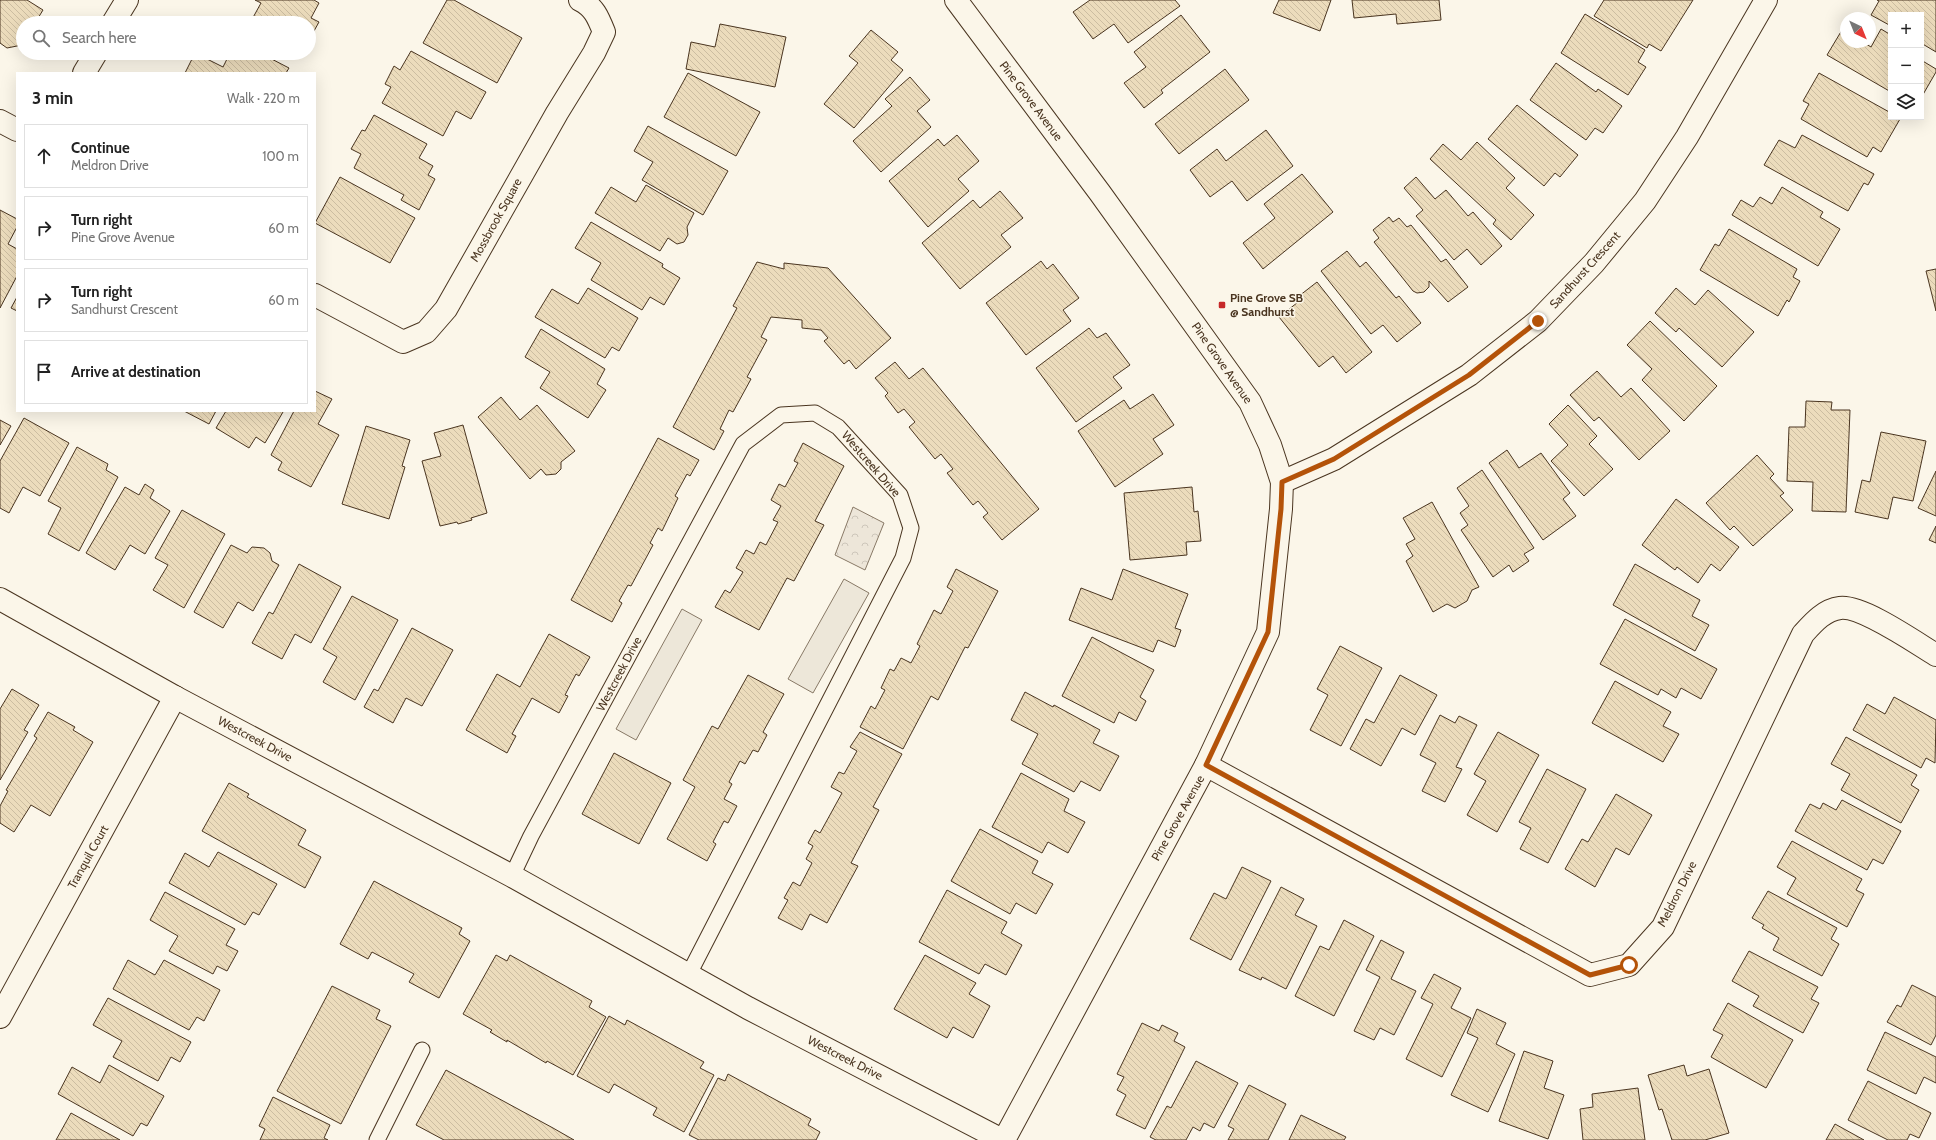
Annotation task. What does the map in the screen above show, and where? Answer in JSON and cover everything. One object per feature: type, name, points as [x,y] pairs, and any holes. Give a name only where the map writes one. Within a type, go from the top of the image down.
[{"type":"street","points":[[117,16],[127,0]]},
{"type":"street","name":"Mossbrook Square","points":[[316,296],[403,342],[426,332],[450,302],[557,113],[594,53],[604,32],[598,17],[589,5],[580,0]]},
{"type":"street","name":"Pine Grove Avenue","points":[[956,0],[1100,193],[1250,402],[1270,445],[1282,482],[1281,509],[1268,632],[1206,765],[1003,1140]]},
{"type":"street","name":"Sandhurst Crescent","points":[[1282,482],[1334,459],[1469,375],[1538,321],[1594,263],[1644,201],[1687,137],[1766,0]]},
{"type":"street","points":[[85,72],[92,60]]},
{"type":"street","points":[[0,121],[16,129]]},
{"type":"street","name":"Westcreek Drive","points":[[0,599],[176,698],[512,876],[690,974],[748,1008],[1003,1140]]},
{"type":"street","name":"Meldron Drive","points":[[1206,765],[1590,975],[1629,965],[1663,927],[1803,634],[1813,622],[1826,613],[1841,608],[1865,614],[1936,655]]},
{"type":"street","name":"Tranquil Court","points":[[0,1017],[176,698]]},
{"type":"lane","name":"Westcreek Drive","points":[[512,876],[531,836],[743,444],[781,416],[815,413],[838,427],[900,495],[911,528],[903,558],[690,974]]},
{"type":"lane","points":[[377,1140],[422,1050]]},
{"type":"green space","points":[[853,507],[884,523],[865,570],[835,555]]},
{"type":"shaded area","points":[[844,579],[869,593],[813,693],[788,679]]},
{"type":"shaded area","points":[[682,609],[702,620],[636,740],[616,729]]},
{"type":"building","points":[[0,0],[27,0],[43,10],[39,16],[16,16],[16,46],[7,48],[0,43]]},
{"type":"building","points":[[255,0],[314,0],[319,3],[312,16],[254,16],[261,3]]},
{"type":"building","points":[[447,0],[454,0],[522,38],[497,83],[423,43]]},
{"type":"building","points":[[1090,0],[1175,0],[1180,6],[1128,43],[1114,24],[1093,39],[1073,12]]},
{"type":"building","points":[[1279,0],[1331,0],[1320,31],[1273,13]]},
{"type":"building","points":[[1352,0],[1439,0],[1441,20],[1397,24],[1396,14],[1354,18]]},
{"type":"building","points":[[1604,0],[1693,0],[1661,51],[1649,44],[1647,48],[1594,16]]},
{"type":"building","points":[[1877,0],[1936,0],[1936,52],[1924,45],[1924,12],[1888,12],[1888,24],[1876,18],[1876,12],[1873,12],[1879,1]]},
{"type":"building","points":[[1585,14],[1645,50],[1638,62],[1646,67],[1628,95],[1561,53]]},
{"type":"building","points":[[1181,15],[1210,52],[1161,90],[1163,93],[1144,108],[1124,83],[1146,67],[1134,52]]},
{"type":"building","points":[[316,20],[319,22],[316,27]]},
{"type":"building","points":[[720,24],[786,37],[775,87],[686,69],[691,42],[715,47]]},
{"type":"building","points":[[1881,29],[1888,33],[1888,90],[1827,55],[1840,33],[1840,48],[1876,48],[1876,38]]},
{"type":"building","points":[[871,30],[898,52],[891,60],[903,70],[854,128],[824,104],[858,63],[849,56]]},
{"type":"building","points":[[411,51],[486,92],[471,119],[456,111],[443,136],[382,103],[391,87],[385,84],[394,66],[400,70]]},
{"type":"building","points":[[192,60],[209,60],[223,67],[226,60],[274,60],[289,68],[287,72],[186,72]]},
{"type":"building","points":[[1924,62],[1936,69],[1936,72],[1924,93]]},
{"type":"building","points":[[1556,63],[1596,92],[1598,89],[1622,106],[1603,133],[1595,128],[1586,140],[1530,100]]},
{"type":"building","points":[[1225,69],[1249,100],[1179,154],[1155,124]]},
{"type":"building","points":[[688,73],[760,112],[736,156],[664,117]]},
{"type":"building","points":[[1819,73],[1888,111],[1888,120],[1899,120],[1881,152],[1873,147],[1867,157],[1801,119],[1809,104],[1803,101]]},
{"type":"building","points":[[910,77],[930,100],[917,111],[931,127],[881,172],[853,141],[892,106],[885,99]]},
{"type":"building","points":[[1517,105],[1578,155],[1560,177],[1555,173],[1544,186],[1488,139]]},
{"type":"building","points":[[374,115],[427,144],[419,158],[433,166],[428,175],[435,179],[419,210],[401,200],[404,195],[354,168],[361,154],[351,149],[362,130],[365,131]]},
{"type":"building","points":[[648,126],[728,171],[703,215],[642,180],[653,162],[634,151]]},
{"type":"building","points":[[1266,130],[1293,166],[1247,201],[1232,181],[1210,197],[1190,170],[1217,149],[1226,161]]},
{"type":"building","points":[[957,135],[979,161],[958,179],[969,191],[928,227],[889,181],[938,139],[944,146]]},
{"type":"building","points":[[1802,135],[1874,174],[1868,185],[1864,183],[1848,211],[1764,165],[1779,140],[1795,148]]},
{"type":"building","points":[[1477,142],[1515,178],[1506,188],[1534,215],[1511,240],[1493,224],[1496,220],[1430,159],[1443,144],[1461,160]]},
{"type":"building","points":[[1302,174],[1333,212],[1263,269],[1243,243],[1275,218],[1264,204]]},
{"type":"building","points":[[340,177],[415,218],[390,263],[316,224]]},
{"type":"building","points":[[1416,177],[1435,199],[1446,190],[1468,216],[1473,212],[1502,246],[1481,265],[1467,249],[1454,260],[1416,216],[1423,210],[1404,188]]},
{"type":"building","points":[[646,185],[694,213],[687,227],[688,235],[684,242],[677,244],[668,238],[660,251],[595,213],[611,187],[636,202]]},
{"type":"building","points":[[1782,187],[1823,212],[1820,217],[1840,229],[1818,266],[1732,215],[1741,200],[1753,207],[1760,197],[1772,204]]},
{"type":"building","points":[[1000,191],[1023,218],[1001,235],[1011,247],[960,289],[922,243],[973,200],[980,208]]},
{"type":"building","points":[[0,210],[16,218],[16,229],[8,244],[16,248],[16,278],[0,308]]},
{"type":"building","points":[[1389,217],[1393,222],[1399,218],[1407,227],[1411,225],[1441,262],[1446,259],[1468,287],[1448,302],[1429,281],[1429,287],[1424,292],[1417,293],[1413,291],[1374,242],[1379,238],[1373,230]]},
{"type":"building","points":[[591,222],[663,264],[662,267],[680,278],[664,305],[650,297],[642,310],[591,280],[601,263],[575,248]]},
{"type":"building","points":[[1729,229],[1797,269],[1793,277],[1800,281],[1789,302],[1787,300],[1778,316],[1700,270],[1715,244],[1719,246]]},
{"type":"building","points":[[1347,251],[1360,267],[1366,262],[1396,298],[1399,296],[1421,323],[1397,342],[1383,325],[1371,334],[1321,271]]},
{"type":"building","points":[[1041,261],[1047,269],[1053,264],[1079,298],[1063,310],[1071,321],[1026,355],[986,303]]},
{"type":"building","points":[[757,262],[784,269],[784,263],[828,268],[891,338],[856,369],[849,360],[844,364],[824,341],[828,338],[821,330],[802,328],[802,320],[771,317],[761,337],[767,340],[747,377],[751,379],[733,412],[729,410],[720,429],[724,431],[714,450],[673,427],[737,308],[733,306]]},
{"type":"building","points":[[1936,269],[1936,311],[1926,271]]},
{"type":"building","points":[[1317,282],[1372,352],[1346,373],[1333,356],[1319,367],[1279,317],[1302,299],[1299,296]]},
{"type":"building","points":[[588,288],[638,318],[619,351],[612,347],[605,358],[535,317],[552,289],[578,304]]},
{"type":"building","points":[[1676,288],[1695,305],[1708,290],[1754,332],[1722,367],[1679,328],[1676,332],[1655,313]]},
{"type":"building","points":[[16,299],[16,310],[11,308]]},
{"type":"building","points":[[1650,321],[1717,386],[1684,421],[1642,380],[1652,369],[1627,345]]},
{"type":"building","points":[[1089,328],[1097,338],[1106,333],[1130,365],[1113,377],[1122,388],[1076,422],[1036,368]]},
{"type":"building","points":[[541,329],[605,369],[597,384],[606,390],[588,418],[540,388],[550,372],[525,357]]},
{"type":"building","points":[[895,362],[909,379],[923,368],[1039,509],[1002,540],[983,517],[988,513],[978,501],[973,505],[947,473],[953,469],[941,454],[935,459],[909,427],[915,422],[904,409],[898,413],[885,396],[888,393],[875,378]]},
{"type":"building","points":[[1597,371],[1621,397],[1631,388],[1670,431],[1639,460],[1599,417],[1594,421],[1570,395]]},
{"type":"building","points":[[316,391],[332,399],[318,424],[339,435],[311,487],[278,470],[282,462],[271,455],[293,412],[316,412]]},
{"type":"building","points":[[1153,394],[1174,425],[1153,439],[1163,454],[1115,487],[1078,431],[1124,400],[1130,409]]},
{"type":"building","points":[[501,397],[520,420],[537,405],[575,451],[561,462],[561,469],[556,474],[546,475],[541,469],[530,479],[478,417]]},
{"type":"building","points":[[1806,401],[1832,402],[1831,410],[1850,410],[1846,512],[1812,511],[1813,482],[1787,481],[1789,427],[1805,427]]},
{"type":"building","points":[[1568,405],[1597,436],[1589,444],[1613,469],[1584,496],[1551,461],[1568,445],[1549,424]]},
{"type":"building","points":[[186,412],[215,412],[209,424]]},
{"type":"building","points":[[225,412],[283,412],[265,443],[256,437],[249,448],[216,428]]},
{"type":"building","points":[[24,418],[69,443],[40,496],[23,487],[9,513],[0,508],[0,461]]},
{"type":"building","points":[[0,420],[11,426],[0,445]]},
{"type":"building","points":[[463,425],[487,513],[471,518],[472,520],[458,524],[457,522],[440,526],[422,461],[441,456],[434,433]]},
{"type":"building","points":[[366,426],[410,440],[402,466],[405,467],[389,519],[342,504]]},
{"type":"building","points":[[1881,432],[1926,441],[1913,501],[1893,497],[1888,519],[1855,512],[1862,480],[1870,482]]},
{"type":"building","points":[[658,438],[699,460],[690,476],[687,474],[675,496],[678,498],[662,531],[658,528],[650,543],[653,545],[631,586],[628,585],[619,601],[622,603],[612,622],[571,600]]},
{"type":"building","points":[[803,443],[844,466],[815,521],[824,525],[794,581],[787,578],[759,630],[715,607],[725,590],[730,593],[743,572],[736,568],[746,550],[754,554],[760,542],[766,545],[778,522],[773,520],[781,506],[771,500],[779,484],[785,487],[798,463],[794,461]]},
{"type":"building","points":[[77,447],[108,464],[106,470],[118,477],[79,551],[48,534],[61,508],[48,501]]},
{"type":"building","points":[[1507,450],[1519,468],[1541,453],[1570,493],[1563,499],[1576,516],[1543,540],[1489,463]]},
{"type":"building","points":[[1757,455],[1774,474],[1770,478],[1784,493],[1780,496],[1793,510],[1753,546],[1734,526],[1730,530],[1706,503]]},
{"type":"building","points":[[1482,470],[1534,548],[1524,554],[1529,561],[1513,572],[1509,565],[1493,577],[1461,530],[1468,525],[1460,513],[1469,506],[1457,488]]},
{"type":"building","points":[[1936,471],[1936,516],[1918,508]]},
{"type":"building","points":[[145,484],[154,490],[150,498],[170,511],[145,554],[130,545],[115,570],[86,553],[125,487],[139,495]]},
{"type":"building","points":[[1192,487],[1194,512],[1198,511],[1201,541],[1186,542],[1187,555],[1130,560],[1124,493]]},
{"type":"building","points":[[1676,499],[1739,547],[1720,571],[1711,564],[1698,583],[1677,567],[1675,570],[1642,545]]},
{"type":"building","points":[[1432,502],[1479,587],[1472,590],[1467,601],[1455,608],[1447,604],[1433,612],[1406,561],[1413,556],[1406,544],[1415,539],[1403,518]]},
{"type":"building","points":[[182,510],[225,534],[184,608],[153,590],[168,565],[155,558]]},
{"type":"building","points":[[1936,526],[1936,543],[1929,540]]},
{"type":"building","points":[[231,545],[247,553],[252,547],[264,548],[270,553],[272,561],[279,565],[253,611],[238,602],[223,628],[194,612]]},
{"type":"building","points":[[299,564],[341,587],[311,643],[295,634],[282,659],[252,643],[269,612],[273,614]]},
{"type":"building","points":[[1635,564],[1700,600],[1692,616],[1709,625],[1695,651],[1613,605]]},
{"type":"building","points":[[956,569],[998,591],[968,648],[965,647],[938,700],[931,696],[903,749],[860,727],[871,706],[875,709],[885,690],[881,688],[890,669],[894,671],[901,658],[911,663],[920,646],[917,644],[934,610],[941,614],[953,591],[947,587]]},
{"type":"building","points":[[1123,569],[1188,594],[1175,628],[1181,630],[1175,647],[1158,640],[1153,652],[1069,620],[1081,588],[1112,600]]},
{"type":"building","points":[[352,596],[398,620],[355,700],[323,682],[337,657],[323,649]]},
{"type":"building","points":[[1625,619],[1717,669],[1701,699],[1681,688],[1676,698],[1661,689],[1658,695],[1600,664]]},
{"type":"building","points":[[412,628],[453,650],[422,706],[406,698],[393,723],[364,707],[374,689],[378,691]]},
{"type":"building","points":[[549,634],[590,657],[579,676],[576,674],[565,695],[568,696],[559,713],[532,698],[512,734],[516,736],[507,753],[466,730],[497,674],[520,687]]},
{"type":"building","points":[[1092,637],[1154,670],[1140,697],[1146,701],[1136,721],[1119,712],[1114,723],[1062,696]]},
{"type":"building","points":[[1340,646],[1382,668],[1341,746],[1310,730],[1328,695],[1317,689]]},
{"type":"building","points":[[748,675],[784,694],[763,732],[767,735],[758,752],[753,750],[745,764],[740,761],[729,782],[732,784],[724,799],[737,806],[728,823],[724,821],[713,842],[716,844],[707,861],[667,839],[695,787],[683,780],[712,726],[718,729]]},
{"type":"building","points":[[1400,675],[1437,695],[1415,735],[1402,728],[1381,766],[1350,749],[1366,719],[1374,723]]},
{"type":"building","points":[[1615,681],[1671,712],[1663,726],[1679,734],[1663,762],[1592,723]]},
{"type":"building","points":[[12,689],[39,705],[24,730],[28,732],[0,780],[0,709]]},
{"type":"building","points":[[1025,692],[1053,707],[1054,705],[1100,730],[1093,743],[1119,756],[1100,791],[1081,781],[1074,792],[1022,764],[1038,734],[1011,720]]},
{"type":"building","points":[[1894,697],[1936,720],[1935,763],[1926,758],[1921,768],[1853,730],[1867,704],[1885,714]]},
{"type":"building","points":[[48,712],[75,727],[73,730],[93,742],[50,816],[31,805],[14,832],[0,823],[0,806],[8,791],[6,790],[37,738],[34,736]]},
{"type":"building","points":[[1440,715],[1455,723],[1459,716],[1477,725],[1456,767],[1462,769],[1445,802],[1422,791],[1436,763],[1420,755]]},
{"type":"building","points":[[860,732],[902,754],[873,807],[879,810],[851,863],[858,866],[827,923],[810,914],[802,930],[778,918],[788,900],[784,898],[793,882],[800,886],[812,863],[806,859],[813,846],[808,843],[815,830],[820,833],[842,793],[831,787],[839,772],[844,774],[857,751],[850,747]]},
{"type":"building","points":[[1498,732],[1539,755],[1497,832],[1467,815],[1486,781],[1474,774]]},
{"type":"building","points":[[1846,737],[1917,775],[1911,785],[1919,790],[1901,823],[1841,790],[1850,774],[1831,764]]},
{"type":"building","points":[[614,753],[671,783],[639,844],[582,814]]},
{"type":"building","points":[[1547,769],[1586,789],[1548,863],[1520,849],[1531,828],[1519,822]]},
{"type":"building","points":[[1021,773],[1069,799],[1064,811],[1085,822],[1068,853],[1048,842],[1042,853],[992,827]]},
{"type":"building","points":[[229,783],[249,794],[247,797],[306,830],[298,845],[321,857],[305,888],[202,831]]},
{"type":"building","points":[[1616,794],[1652,815],[1629,855],[1616,848],[1595,887],[1565,869],[1582,839],[1588,842]]},
{"type":"building","points":[[1842,800],[1901,831],[1883,864],[1873,859],[1867,870],[1795,831],[1810,804],[1820,809],[1823,803],[1836,810]]},
{"type":"building","points":[[980,829],[1038,861],[1032,873],[1053,884],[1036,914],[1016,903],[1010,914],[951,881]]},
{"type":"building","points":[[1792,841],[1862,879],[1856,890],[1864,894],[1847,927],[1787,894],[1796,878],[1777,867]]},
{"type":"building","points":[[218,852],[277,884],[259,915],[253,912],[245,925],[169,883],[185,853],[209,867]]},
{"type":"building","points":[[1242,867],[1271,881],[1231,960],[1190,939],[1214,893],[1226,899]]},
{"type":"building","points":[[374,881],[462,928],[459,934],[470,941],[439,998],[409,982],[414,974],[372,952],[368,959],[340,944]]},
{"type":"building","points":[[1281,887],[1304,899],[1295,915],[1317,926],[1286,989],[1262,977],[1261,980],[1239,970]]},
{"type":"building","points":[[947,890],[1007,922],[1001,933],[1022,945],[1006,975],[985,964],[979,974],[919,942]]},
{"type":"building","points":[[1768,891],[1837,928],[1831,939],[1839,944],[1822,976],[1773,950],[1779,938],[1762,928],[1764,925],[1752,918]]},
{"type":"building","points":[[165,892],[235,929],[226,945],[238,951],[227,971],[217,966],[213,974],[169,951],[178,936],[150,920]]},
{"type":"building","points":[[1344,920],[1374,936],[1334,1016],[1295,996],[1320,946],[1329,950]]},
{"type":"building","points":[[1381,940],[1404,952],[1391,979],[1416,991],[1394,1035],[1380,1028],[1374,1040],[1354,1031],[1380,977],[1366,970]]},
{"type":"building","points":[[1749,951],[1818,987],[1811,999],[1819,1003],[1803,1033],[1753,1006],[1759,996],[1732,981]]},
{"type":"building","points":[[496,955],[507,961],[510,955],[592,1001],[589,1007],[606,1017],[573,1075],[547,1061],[546,1063],[507,1040],[507,1042],[490,1032],[492,1030],[463,1014]]},
{"type":"building","points":[[925,955],[976,983],[969,994],[990,1006],[973,1038],[953,1027],[947,1038],[894,1009]]},
{"type":"building","points":[[128,960],[155,975],[164,960],[220,990],[204,1021],[197,1017],[189,1030],[113,989]]},
{"type":"building","points":[[1434,974],[1461,988],[1451,1008],[1471,1018],[1442,1077],[1406,1059],[1433,1004],[1421,998]]},
{"type":"building","points":[[1912,985],[1936,997],[1936,1035],[1931,1045],[1887,1022],[1897,1005],[1901,1007]]},
{"type":"building","points":[[332,986],[380,1010],[376,1019],[391,1026],[341,1124],[277,1091]]},
{"type":"building","points":[[108,998],[191,1042],[180,1062],[171,1057],[158,1081],[113,1057],[122,1041],[93,1025]]},
{"type":"building","points":[[1728,1003],[1793,1040],[1766,1088],[1711,1057],[1723,1035],[1713,1030]]},
{"type":"building","points":[[1477,1009],[1506,1023],[1496,1044],[1515,1054],[1488,1112],[1451,1095],[1478,1038],[1467,1033]]},
{"type":"building","points":[[609,1016],[625,1025],[627,1020],[704,1062],[700,1068],[714,1075],[684,1132],[653,1115],[657,1108],[614,1084],[609,1093],[577,1076]]},
{"type":"building","points":[[1142,1023],[1159,1031],[1162,1025],[1178,1033],[1174,1041],[1185,1047],[1145,1129],[1116,1115],[1126,1095],[1117,1090],[1124,1077],[1117,1074]]},
{"type":"building","points":[[1885,1032],[1936,1057],[1936,1083],[1924,1077],[1916,1094],[1867,1070]]},
{"type":"building","points":[[1524,1051],[1553,1061],[1544,1088],[1564,1095],[1548,1139],[1499,1121]]},
{"type":"building","points":[[1196,1061],[1238,1083],[1214,1128],[1204,1123],[1200,1131],[1193,1127],[1186,1140],[1156,1140],[1150,1137],[1167,1106],[1171,1108]]},
{"type":"building","points":[[109,1065],[164,1096],[147,1126],[141,1123],[133,1136],[58,1094],[72,1067],[100,1083]]},
{"type":"building","points":[[1684,1065],[1687,1076],[1709,1069],[1729,1133],[1705,1140],[1672,1140],[1662,1109],[1659,1110],[1648,1075]]},
{"type":"building","points":[[446,1070],[574,1140],[444,1140],[416,1125]]},
{"type":"building","points":[[728,1074],[811,1119],[808,1125],[820,1132],[816,1140],[699,1140],[689,1135],[718,1078],[725,1081]]},
{"type":"building","points":[[1868,1081],[1931,1113],[1919,1138],[1910,1134],[1907,1140],[1888,1140],[1848,1120]]},
{"type":"building","points":[[1249,1085],[1286,1104],[1268,1140],[1228,1140],[1234,1129],[1228,1126]]},
{"type":"building","points":[[1638,1088],[1645,1140],[1583,1140],[1580,1109],[1593,1107],[1592,1094]]},
{"type":"building","points":[[273,1097],[330,1125],[324,1138],[328,1140],[260,1140],[265,1129],[259,1126]]},
{"type":"building","points":[[71,1113],[120,1140],[56,1140]]},
{"type":"building","points":[[1301,1115],[1346,1137],[1344,1140],[1289,1140]]},
{"type":"building","points":[[1835,1124],[1864,1140],[1826,1140]]},
{"type":"place","name":"Pine Grove SB @ Sandhurst","points":[[1222,305]]},
{"type":"route","points":[[1538,321],[1469,375],[1334,459],[1319,467],[1282,482],[1281,509],[1268,632],[1206,765],[1590,975],[1629,965]]}]
